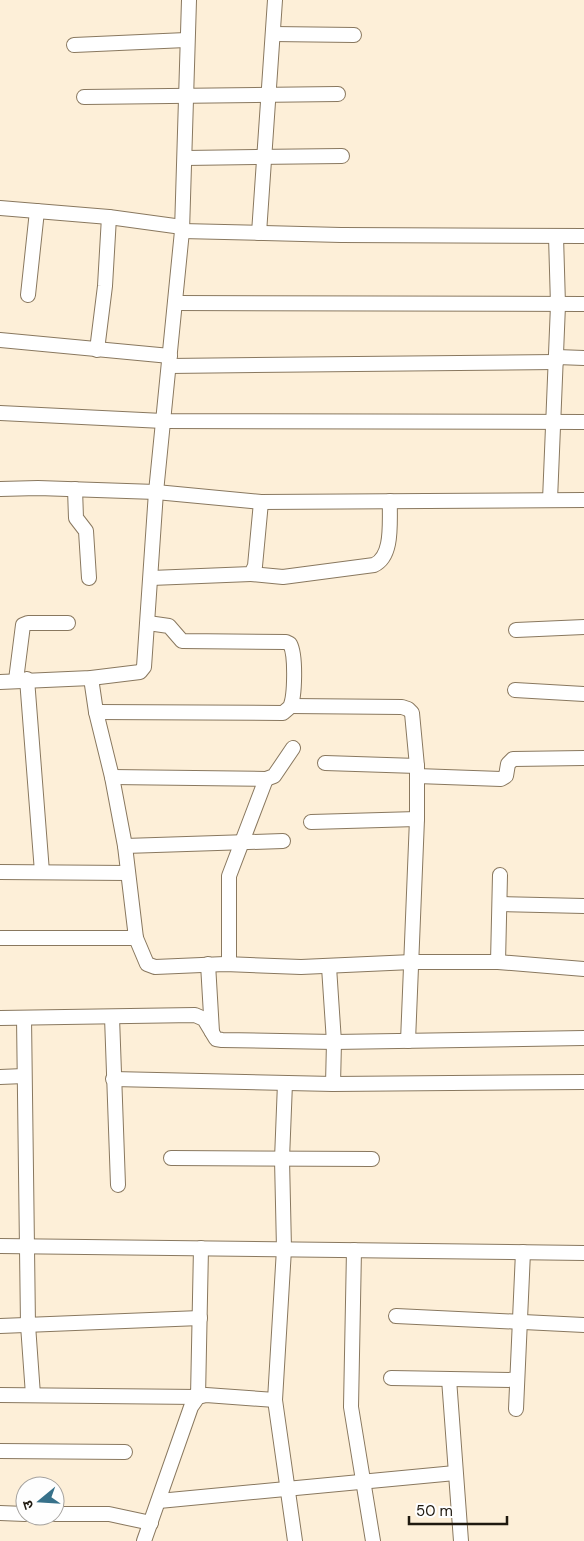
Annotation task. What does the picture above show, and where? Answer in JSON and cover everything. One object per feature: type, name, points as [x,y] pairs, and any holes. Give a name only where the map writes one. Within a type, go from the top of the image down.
[{"type":"street","points":[[0,682],[91,678],[143,670],[148,623],[156,492],[182,229],[185,158],[184,96],[189,0]]},
{"type":"street","points":[[259,233],[275,0]]},
{"type":"street","points":[[273,34],[354,35]]},
{"type":"street","points":[[74,46],[186,40]]},
{"type":"street","points":[[84,97],[338,94]]},
{"type":"street","points":[[185,158],[342,156]]},
{"type":"street","points":[[0,208],[109,217],[182,229],[259,233],[584,236]]},
{"type":"street","points":[[28,295],[38,211]]},
{"type":"street","points":[[97,350],[105,286],[109,217]]},
{"type":"street","points":[[550,500],[555,421],[558,305],[556,236]]},
{"type":"street","points":[[175,303],[584,304]]},
{"type":"street","points":[[0,340],[97,350],[170,361],[556,360],[584,358]]},
{"type":"street","points":[[0,413],[163,422],[584,422]]},
{"type":"street","points":[[0,489],[156,492],[261,502],[584,500]]},
{"type":"street","points":[[76,489],[76,518],[86,531],[89,578]]},
{"type":"street","points":[[151,578],[251,574],[283,576],[374,565],[380,563],[387,551],[390,501]]},
{"type":"street","points":[[251,574],[255,566],[261,502]]},
{"type":"street","points":[[42,872],[22,680],[23,625],[28,623],[68,623]]},
{"type":"street","points":[[148,623],[169,626],[182,641],[281,642],[290,644],[293,651],[291,706]]},
{"type":"street","points":[[516,630],[584,628]]},
{"type":"street","points":[[91,678],[96,712],[112,777],[125,846],[136,938],[143,960],[151,966],[208,964],[329,966],[412,962],[498,962],[584,969]]},
{"type":"street","points":[[515,690],[584,694]]},
{"type":"street","points":[[96,712],[283,713],[291,706],[408,709],[414,722],[417,771],[417,819],[408,1041]]},
{"type":"street","points":[[112,777],[266,779],[274,776],[293,748]]},
{"type":"street","points":[[325,763],[501,779],[506,776],[508,764],[513,759],[584,758]]},
{"type":"street","points":[[229,964],[229,883],[266,779]]},
{"type":"street","points":[[312,822],[417,819]]},
{"type":"street","points":[[125,846],[283,841]]},
{"type":"street","points":[[0,872],[128,873]]},
{"type":"street","points":[[498,962],[500,875]]},
{"type":"street","points":[[500,904],[584,906]]},
{"type":"street","points":[[0,938],[136,938]]},
{"type":"street","points":[[208,964],[212,1032]]},
{"type":"street","points":[[329,966],[334,1042],[333,1084]]},
{"type":"street","points":[[0,1018],[195,1015],[204,1019],[216,1039],[222,1040],[334,1042],[584,1038]]},
{"type":"street","points":[[112,1017],[118,1185]]},
{"type":"street","points":[[24,1018],[28,1324],[33,1395]]},
{"type":"street","points":[[0,1077],[24,1076]]},
{"type":"street","points":[[113,1079],[333,1084],[584,1082]]},
{"type":"street","points":[[285,1083],[282,1159],[284,1249],[275,1400],[295,1541]]},
{"type":"street","points":[[171,1158],[372,1159]]},
{"type":"street","points":[[0,1246],[584,1253]]},
{"type":"street","points":[[144,1541],[191,1407],[198,1397],[201,1248]]},
{"type":"street","points":[[354,1250],[350,1407],[373,1541]]},
{"type":"street","points":[[516,1409],[523,1252]]},
{"type":"street","points":[[396,1316],[584,1325]]},
{"type":"street","points":[[0,1326],[200,1318]]},
{"type":"street","points":[[390,1378],[517,1380]]},
{"type":"street","points":[[449,1379],[461,1541]]},
{"type":"street","points":[[0,1395],[198,1397],[206,1395],[275,1400]]},
{"type":"street","points":[[0,1451],[125,1452]]},
{"type":"street","points":[[159,1500],[455,1473]]},
{"type":"street","points":[[0,1513],[15,1514]]},
{"type":"street","points":[[65,1514],[109,1514],[151,1523]]}]
